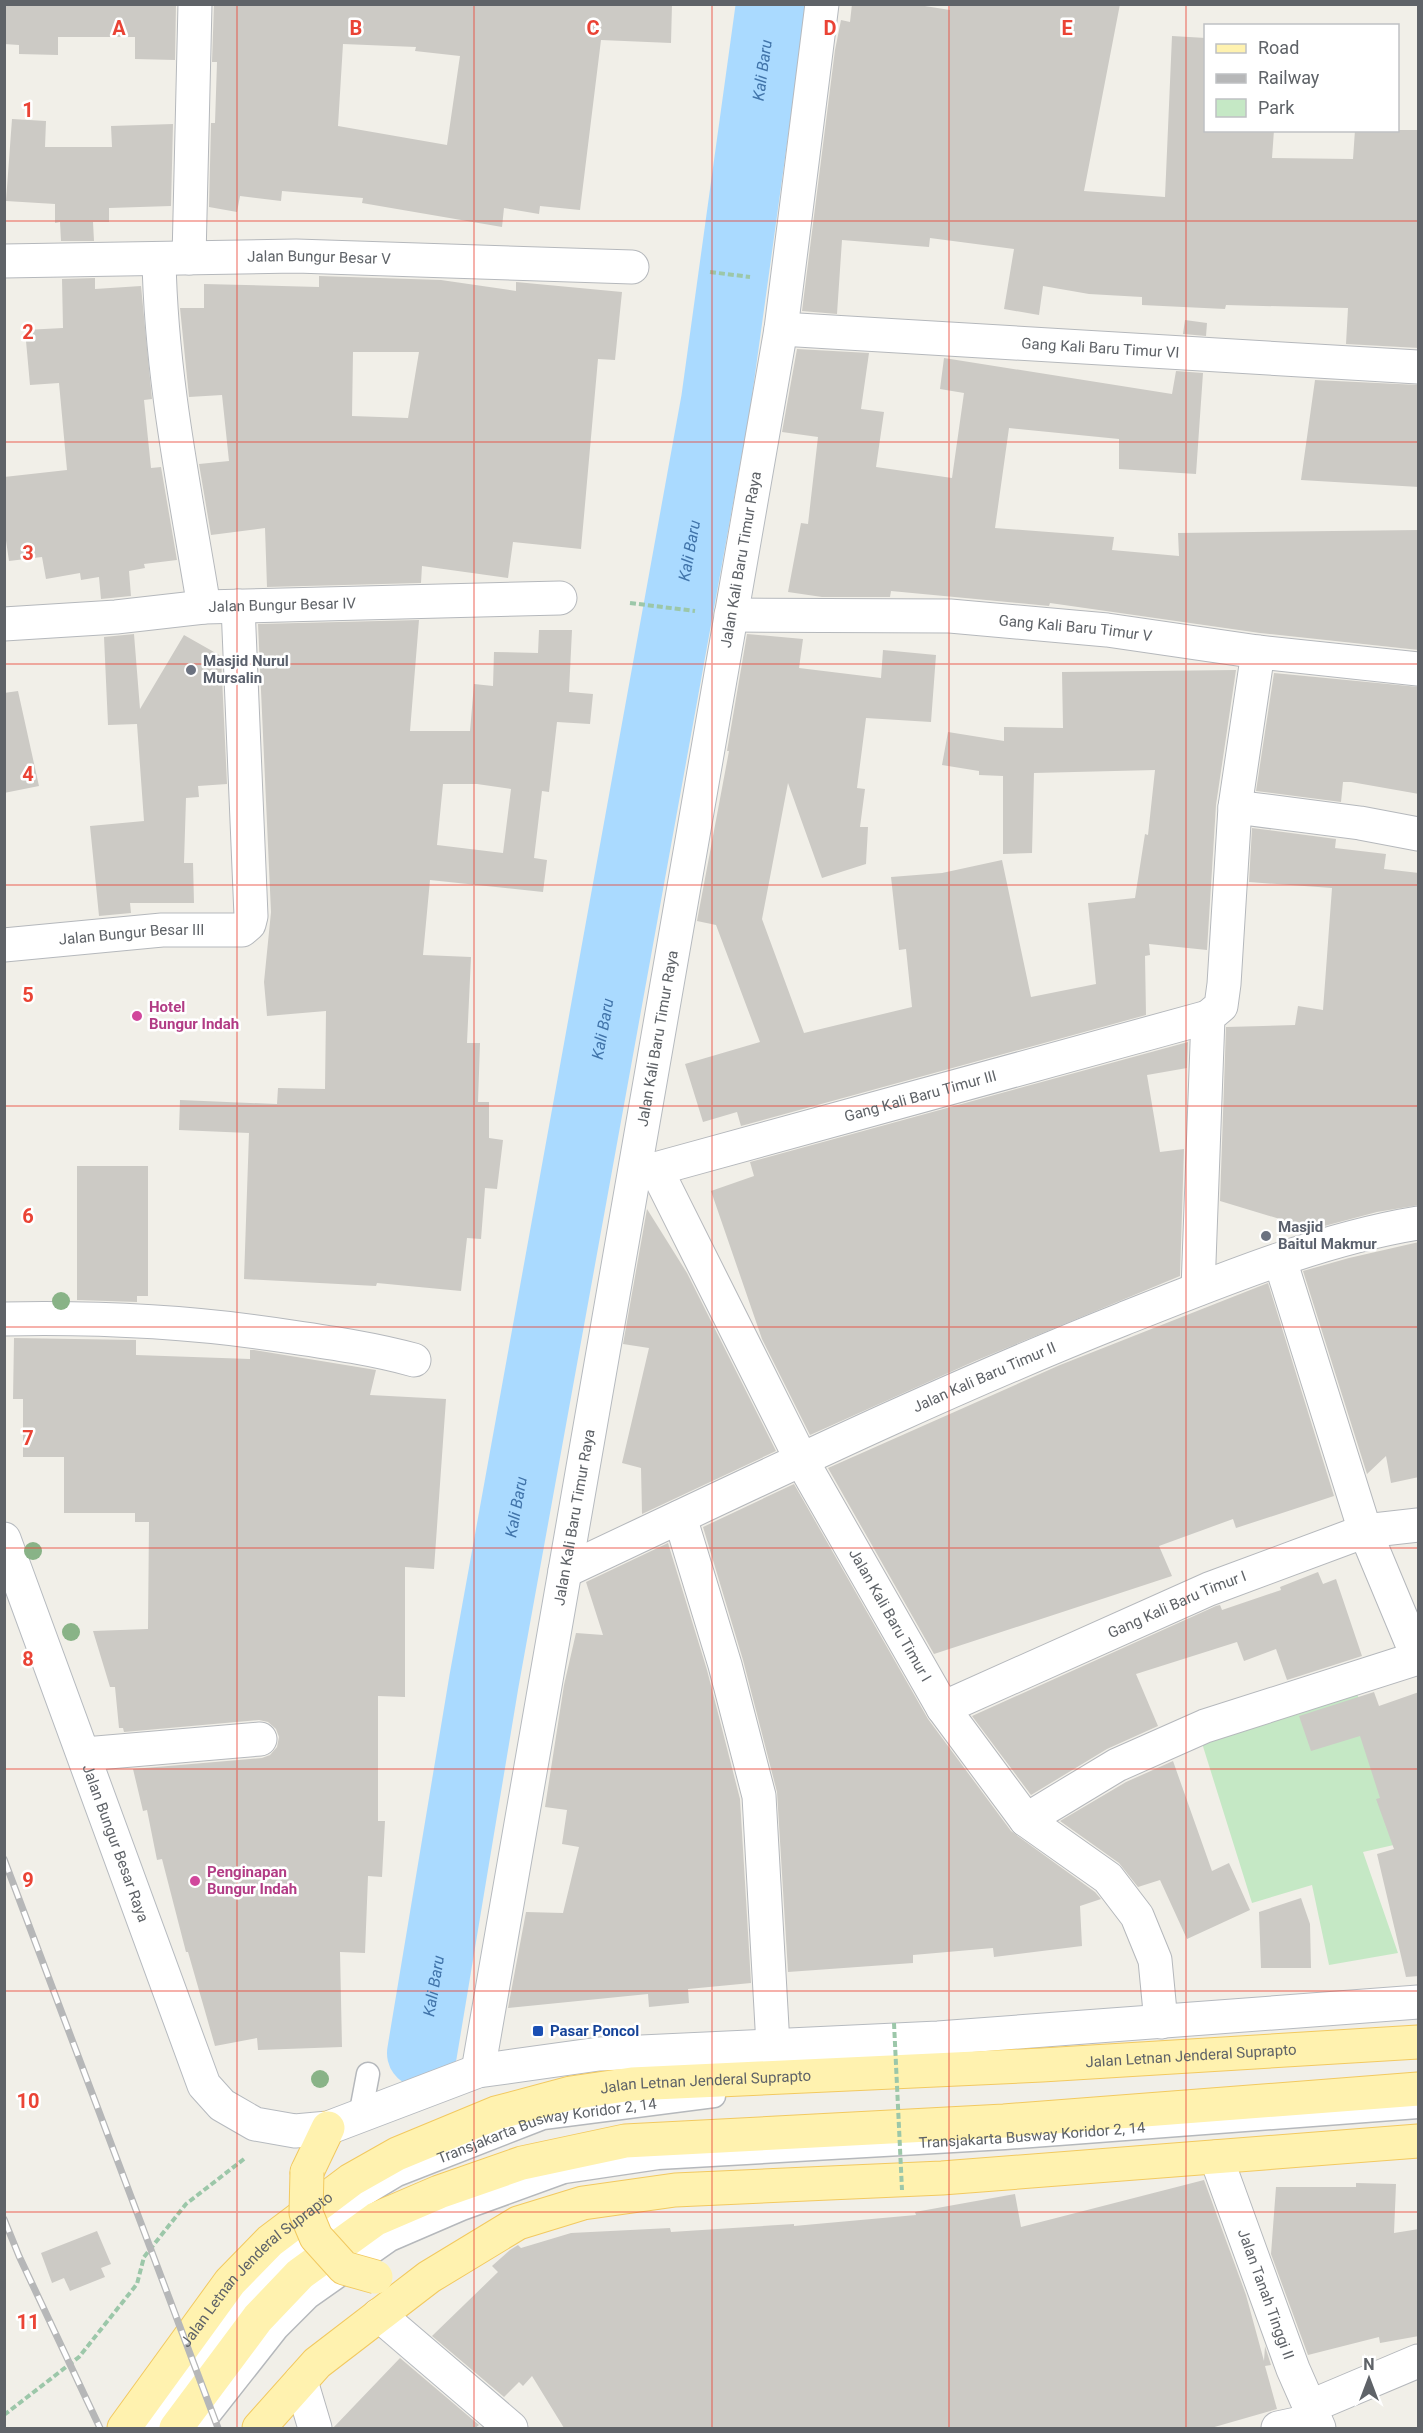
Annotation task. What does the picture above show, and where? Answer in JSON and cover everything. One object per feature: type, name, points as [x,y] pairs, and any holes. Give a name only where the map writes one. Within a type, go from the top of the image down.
[{"type":"main road","name":"Jalan Letnan Jenderal Suprapto","points":[[124,2428],[230,2282],[270,2241],[351,2180],[397,2154],[496,2113],[571,2092],[632,2084],[1042,2065],[1419,2042]]},
{"type":"main road","points":[[176,2428],[258,2318],[300,2274],[376,2219],[439,2192],[522,2163],[625,2142],[1004,2121],[1419,2089]]},
{"type":"main road","points":[[328,2128],[307,2172],[306,2213],[316,2237],[344,2268],[376,2277],[429,2277]]},
{"type":"main road","points":[[259,2428],[317,2363],[429,2277],[518,2223],[583,2203],[675,2190],[942,2178],[1419,2141]]},
{"type":"street","points":[[195,4],[174,258],[160,319],[167,382],[204,607]]},
{"type":"street","name":"Jalan Kali Baru Timur Raya","points":[[478,2071],[565,1571],[645,1172],[716,613],[781,330],[822,4]]},
{"type":"street","name":"Jalan Bungur Besar V","points":[[4,261],[296,256],[632,267]]},
{"type":"street","name":"Gang Kali Baru Timur VI","points":[[781,330],[1419,367]]},
{"type":"street","name":"Jalan Bungur Besar IV","points":[[4,624],[116,617],[204,607],[560,598]]},
{"type":"street","name":"Jalan Bungur Besar III","points":[[4,945],[162,930],[242,930],[249,924],[251,916],[238,606]]},
{"type":"street","name":"Gang Kali Baru Timur V","points":[[716,613],[950,616],[1107,630],[1258,652],[1419,669]]},
{"type":"street","points":[[1198,1289],[1208,1017],[1221,1006],[1234,807],[1258,652]]},
{"type":"street","points":[[1234,807],[1360,823],[1419,834]]},
{"type":"street","name":"Gang Kali Baru Timur III","points":[[645,1172],[1208,1017]]},
{"type":"street","name":"Jalan Kali Baru Timur I","points":[[645,1172],[802,1461],[943,1708],[1026,1820],[1107,1878],[1137,1916],[1155,1960],[1161,2022]]},
{"type":"street","name":"Jalan Kali Baru Timur II","points":[[565,1571],[1004,1366],[1198,1289],[1280,1260],[1419,1223]]},
{"type":"street","points":[[1026,1820],[1117,1765],[1206,1726],[1418,1658],[1365,1532],[1280,1260]]},
{"type":"street","points":[[4,1319],[70,1318],[237,1328],[382,1351],[414,1360]]},
{"type":"street","points":[[680,1517],[725,1665],[759,1796],[773,2045]]},
{"type":"street","name":"Gang Kali Baru Timur I","points":[[943,1708],[1209,1589],[1365,1532],[1419,1525]]},
{"type":"street","name":"Jalan Bungur Besar Raya","points":[[4,1539],[85,1754],[204,2085],[222,2105],[255,2124]]},
{"type":"street","points":[[85,1754],[260,1739]]},
{"type":"street","name":"Jalan Letnan Jenderal Suprapto","points":[[255,2124],[295,2131],[328,2128],[478,2071],[600,2054],[938,2038],[1419,2001]]},
{"type":"street","name":"Jalan Tanah Tinggi II","points":[[1216,2157],[1314,2418]]},
{"type":"street","points":[[379,2315],[512,2428]]},
{"type":"street","points":[[1278,2428],[1314,2418],[1419,2361]]},
{"type":"street","points":[[301,2381],[315,2428]]},
{"type":"lane","name":"Transjakarta Busway Koridor 2, 14","points":[[147,2428],[244,2299],[282,2260],[362,2196],[397,2175],[543,2118],[687,2098],[1045,2080],[1419,2057]]},
{"type":"lane","points":[[360,2116],[368,2074]]},
{"type":"lane","name":"Transjakarta Busway Koridor 2, 14","points":[[199,2428],[276,2329],[309,2297],[390,2240],[462,2209],[564,2172],[657,2158],[1005,2138],[1419,2107]]},
{"type":"path","points":[[710,272],[737,275]]},
{"type":"path","points":[[630,603],[716,613]]},
{"type":"path","points":[[894,2023],[902,2190]]},
{"type":"path","points":[[4,2415],[79,2357],[137,2284],[144,2257],[186,2204],[240,2164],[247,2156],[255,2124]]},
{"type":"green space","points":[[1355,1685],[1398,1844],[1363,1852],[1398,1953],[1329,1965],[1312,1885],[1252,1903],[1201,1740]]},
{"type":"building","points":[[4,4],[176,4],[175,60],[135,59],[135,37],[58,37],[58,55],[19,54],[19,45],[4,44]]},
{"type":"building","points":[[214,4],[672,4],[671,43],[601,40],[580,210],[540,206],[539,214],[504,208],[502,227],[362,203],[363,198],[282,191],[281,201],[240,196],[237,212],[209,207],[211,123],[215,123],[217,62],[212,62]],"holes":[[[343,44],[416,47],[415,51],[460,56],[447,145],[338,126]]]},
{"type":"building","points":[[852,4],[912,4],[950,10],[950,4],[1120,4],[1084,191],[1165,197],[1172,36],[1204,38],[1204,132],[1274,132],[1272,158],[1353,159],[1355,132],[1419,130],[1419,348],[1346,344],[1348,308],[1226,305],[1225,309],[1142,305],[1142,297],[1089,294],[1043,286],[1039,315],[1004,309],[1014,249],[930,238],[929,247],[842,240],[837,314],[802,311],[835,50],[841,20],[850,22]]},
{"type":"building","points":[[12,119],[46,121],[45,147],[112,147],[111,126],[173,124],[171,206],[109,208],[109,222],[93,222],[94,241],[61,241],[60,222],[55,223],[55,204],[6,201]]},
{"type":"building","points":[[319,276],[441,280],[516,291],[516,282],[622,292],[615,360],[598,359],[581,549],[513,542],[508,578],[422,566],[421,583],[267,587],[265,528],[211,535],[199,464],[229,461],[222,395],[189,397],[180,308],[204,308],[204,284],[319,287]],"holes":[[[353,352],[419,352],[408,418],[352,416]]]},
{"type":"building","points":[[95,278],[95,289],[141,286],[152,399],[144,400],[151,468],[161,467],[177,560],[144,564],[145,568],[129,571],[131,596],[101,599],[99,577],[81,580],[80,573],[46,579],[42,557],[9,561],[4,527],[4,477],[67,470],[59,383],[30,385],[25,330],[63,328],[62,279]]},
{"type":"building","points":[[1185,320],[1207,323],[1206,336],[1183,334]]},
{"type":"building","points":[[797,349],[869,353],[861,409],[884,412],[876,467],[952,478],[964,393],[940,389],[944,358],[1172,394],[1176,371],[1203,373],[1196,474],[1119,469],[1119,439],[1009,428],[995,528],[1114,537],[1112,550],[1179,556],[1178,533],[1419,530],[1419,650],[1260,633],[1050,603],[1049,606],[891,591],[890,597],[822,597],[788,592],[801,523],[808,524],[818,437],[782,432]]},
{"type":"building","points":[[1315,380],[1419,385],[1419,487],[1301,480]]},
{"type":"building","points":[[419,620],[410,731],[470,731],[474,684],[493,686],[494,652],[538,653],[539,630],[572,630],[569,692],[593,694],[590,724],[557,722],[549,792],[542,791],[534,858],[547,860],[543,892],[430,880],[423,955],[471,957],[467,1043],[480,1043],[478,1102],[489,1102],[489,1138],[503,1140],[497,1189],[485,1188],[481,1239],[467,1238],[461,1291],[377,1283],[376,1286],[244,1279],[249,1133],[179,1130],[180,1100],[277,1104],[278,1088],[325,1089],[326,1011],[267,1016],[264,982],[271,912],[258,624]],"holes":[[[443,784],[477,784],[511,789],[503,853],[437,845]]]},
{"type":"building","points":[[134,634],[140,709],[184,635],[221,656],[227,784],[198,786],[199,797],[186,798],[184,863],[193,863],[194,903],[130,903],[131,913],[99,916],[90,826],[144,821],[137,724],[108,725],[104,637]]},
{"type":"building","points":[[747,634],[803,639],[799,668],[881,678],[883,650],[936,655],[931,722],[866,718],[857,788],[865,789],[860,827],[868,827],[866,864],[822,878],[788,783],[762,919],[804,1033],[912,1007],[906,949],[899,950],[891,877],[942,873],[1002,860],[1031,997],[1096,984],[1088,903],[1135,898],[1145,834],[1148,835],[1155,770],[1034,773],[1032,853],[1003,854],[1003,776],[979,775],[979,771],[942,765],[948,732],[1004,741],[1004,727],[1063,728],[1062,672],[1236,670],[1216,805],[1207,950],[1149,944],[1150,955],[1145,956],[1146,1015],[741,1126],[737,1112],[703,1122],[685,1064],[760,1042],[716,925],[697,921],[729,751],[727,751]]},
{"type":"building","points":[[1274,673],[1419,687],[1419,794],[1351,782],[1343,782],[1341,802],[1256,791]]},
{"type":"building","points":[[18,691],[39,786],[4,793],[4,693]]},
{"type":"building","points":[[1252,828],[1336,839],[1335,848],[1386,854],[1384,869],[1419,873],[1419,1205],[1377,1212],[1313,1229],[1220,1201],[1226,1027],[1295,1025],[1298,1006],[1323,1010],[1332,888],[1249,882]]},
{"type":"building","points":[[1188,1042],[1187,1068],[1147,1075],[1160,1152],[1184,1149],[1180,1276],[975,1361],[810,1435],[762,1339],[711,1191],[754,1176],[750,1162]]},
{"type":"building","points":[[77,1166],[148,1166],[148,1296],[137,1296],[137,1302],[77,1300]]},
{"type":"building","points":[[647,1209],[687,1273],[776,1451],[642,1514],[641,1468],[622,1463],[649,1348],[623,1344]]},
{"type":"building","points":[[1419,1242],[1419,1477],[1391,1483],[1386,1456],[1367,1474],[1303,1271]]},
{"type":"building","points":[[1268,1283],[1334,1496],[1236,1528],[1233,1519],[1159,1546],[1172,1576],[934,1654],[828,1468],[1060,1365]]},
{"type":"building","points":[[14,1338],[136,1340],[136,1355],[250,1359],[250,1350],[254,1350],[376,1370],[370,1395],[446,1399],[434,1569],[405,1567],[405,1697],[378,1696],[378,1821],[385,1821],[382,1877],[368,1876],[365,1953],[340,1952],[342,2047],[258,2050],[257,2038],[215,2046],[188,1952],[186,1952],[162,1859],[157,1860],[147,1810],[143,1811],[133,1769],[262,1758],[270,1755],[277,1747],[279,1737],[276,1729],[268,1722],[259,1720],[124,1732],[123,1728],[119,1728],[115,1687],[110,1687],[93,1631],[148,1629],[149,1522],[135,1522],[135,1513],[64,1513],[64,1457],[23,1457],[23,1399],[13,1399]]},
{"type":"building","points":[[794,1484],[928,1719],[1011,1831],[1095,1892],[1101,1899],[1080,1906],[1082,1946],[994,1957],[993,1948],[913,1955],[913,1963],[788,1972],[777,1792],[743,1660],[703,1527]]},
{"type":"building","points":[[668,1543],[707,1670],[740,1799],[751,1983],[688,1989],[689,2003],[649,2007],[648,1994],[508,2008],[526,1912],[563,1913],[579,1847],[562,1844],[567,1810],[545,1807],[564,1685],[576,1633],[603,1635],[586,1582]]},
{"type":"building","points":[[1318,1572],[1323,1584],[1336,1579],[1362,1656],[1287,1680],[1276,1649],[1244,1661],[1237,1642],[1136,1674],[1158,1726],[1107,1749],[1031,1795],[972,1716],[1216,1606],[1220,1605],[1222,1610],[1281,1590],[1280,1587]]},
{"type":"building","points":[[1374,1692],[1379,1706],[1419,1692],[1419,1976],[1406,1977],[1377,1854],[1394,1849],[1376,1799],[1380,1798],[1360,1736],[1311,1751],[1299,1716]]},
{"type":"building","points":[[1173,1761],[1212,1871],[1229,1863],[1250,1910],[1187,1939],[1160,1880],[1138,1887],[1119,1863],[1060,1821],[1126,1782]]},
{"type":"building","points":[[1301,1898],[1310,1924],[1311,1968],[1261,1968],[1259,1912]]},
{"type":"building","points":[[1204,2180],[1246,2295],[1264,2361],[1265,2346],[1271,2365],[1265,2366],[1277,2409],[1211,2428],[564,2428],[532,2376],[523,2386],[519,2382],[504,2397],[432,2336],[498,2272],[492,2266],[510,2250],[518,2245],[521,2248],[571,2233],[670,2228],[671,2232],[794,2224],[794,2226],[916,2215],[915,2212],[1015,2194],[1021,2227]]},
{"type":"building","points":[[1356,2183],[1396,2184],[1394,2233],[1419,2229],[1419,2336],[1380,2343],[1379,2337],[1308,2355],[1271,2254],[1276,2187],[1356,2187]]},
{"type":"building","points":[[97,2231],[111,2264],[101,2268],[105,2277],[70,2291],[64,2278],[52,2283],[41,2253]]},
{"type":"building","points":[[400,2358],[479,2425],[475,2428],[333,2428]]},
{"type":"waterway","name":"Kali Baru","points":[[422,2053],[484,1681],[716,401],[771,4]]},
{"type":"railway","points":[[4,1859],[218,2428]]},
{"type":"railway","points":[[4,2219],[19,2256],[100,2428]]},
{"type":"place","name":"Masjid Nurul Mursalin","points":[[191,670]]},
{"type":"place","name":"Hotel Bungur Indah","points":[[137,1016]]},
{"type":"place","name":"Masjid Baitul Makmur","points":[[1266,1236]]},
{"type":"place","name":"Penginapan Bungur Indah","points":[[195,1881]]},
{"type":"place","name":"Pasar Poncol","points":[[538,2031]]}]
